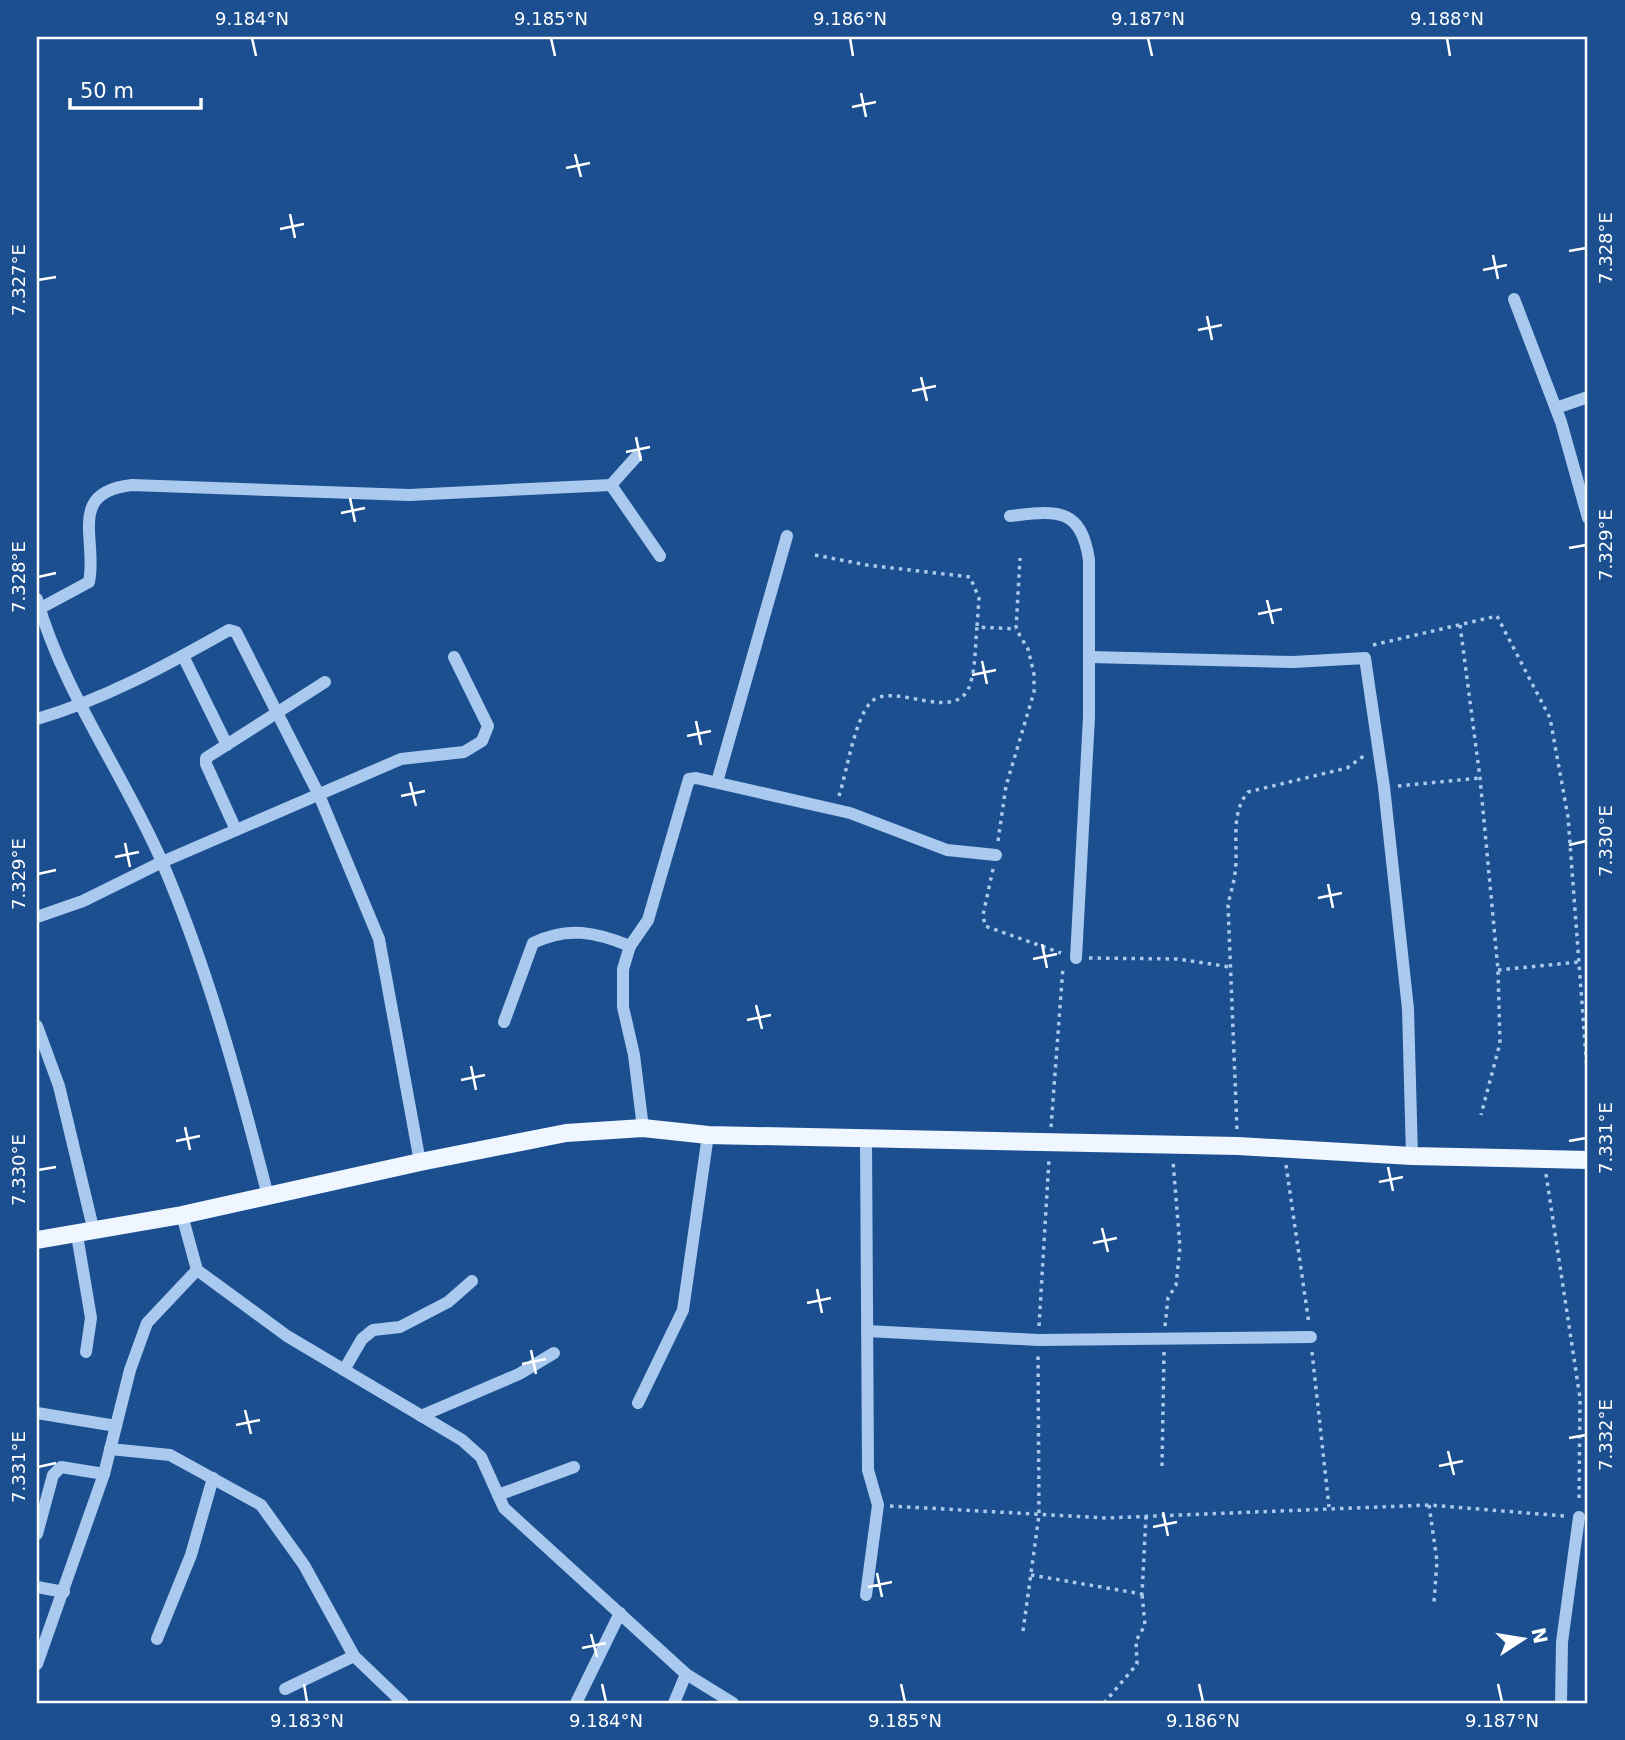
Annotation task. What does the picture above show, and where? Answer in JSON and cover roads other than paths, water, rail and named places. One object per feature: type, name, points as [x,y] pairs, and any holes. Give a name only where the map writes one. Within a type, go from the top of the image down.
[{"type":"main road","points":[[37,1240],[182,1215],[419,1162],[566,1133],[643,1128],[708,1135],[1238,1146],[1412,1156],[1588,1160]]},
{"type":"street","points":[[1514,299],[1556,408],[1588,518]]},
{"type":"street","points":[[1556,408],[1588,397]]},
{"type":"street","points":[[268,1196],[230,1050],[162,862],[81,706],[38,606],[89,582],[91,570],[87,530],[90,513],[97,497],[111,487],[132,485],[409,495],[611,485],[636,457]]},
{"type":"street","points":[[611,485],[660,556]]},
{"type":"street","points":[[1010,516],[1044,513],[1068,515],[1086,536],[1089,560],[1090,657],[1076,958]]},
{"type":"street","points":[[717,782],[787,536]]},
{"type":"street","points":[[37,719],[81,706],[232,629],[319,795],[379,939],[419,1162]]},
{"type":"street","points":[[183,656],[227,745]]},
{"type":"street","points":[[37,917],[83,901],[162,862],[401,759],[464,752],[482,741],[488,726],[454,657]]},
{"type":"street","points":[[1090,657],[1293,662],[1365,658],[1384,787],[1408,1009],[1412,1156]]},
{"type":"street","points":[[236,830],[206,761],[325,681]]},
{"type":"street","points":[[643,1128],[634,1055],[623,1007],[623,969],[631,946],[649,920],[689,779],[717,782],[835,810],[947,850],[996,855]]},
{"type":"street","points":[[504,1022],[533,943],[554,933],[603,935],[631,946]]},
{"type":"street","points":[[37,1026],[59,1086],[86,1233],[91,1318],[86,1352]]},
{"type":"street","points":[[638,1404],[683,1310],[708,1135]]},
{"type":"street","points":[[866,1139],[867,1470],[878,1505],[866,1595]]},
{"type":"street","points":[[182,1215],[198,1270],[287,1336],[462,1440],[481,1457],[504,1508],[686,1674],[733,1703]]},
{"type":"street","points":[[37,1664],[104,1474],[130,1370],[147,1323],[198,1270]]},
{"type":"street","points":[[344,1370],[362,1339],[373,1331],[400,1326],[448,1302],[472,1281]]},
{"type":"street","points":[[867,1331],[1038,1340],[1311,1337]]},
{"type":"street","points":[[421,1416],[519,1374],[554,1353]]},
{"type":"street","points":[[37,1413],[116,1426]]},
{"type":"street","points":[[110,1449],[170,1455],[261,1505],[304,1565],[354,1656],[403,1703]]},
{"type":"street","points":[[498,1495],[574,1467]]},
{"type":"street","points":[[37,1534],[53,1475],[61,1468],[104,1474]]},
{"type":"street","points":[[157,1639],[191,1555],[213,1478]]},
{"type":"street","points":[[1561,1703],[1562,1642],[1579,1517]]},
{"type":"street","points":[[37,1587],[64,1592]]},
{"type":"street","points":[[576,1703],[620,1613]]},
{"type":"street","points":[[285,1689],[354,1656]]},
{"type":"street","points":[[674,1703],[686,1674]]}]
